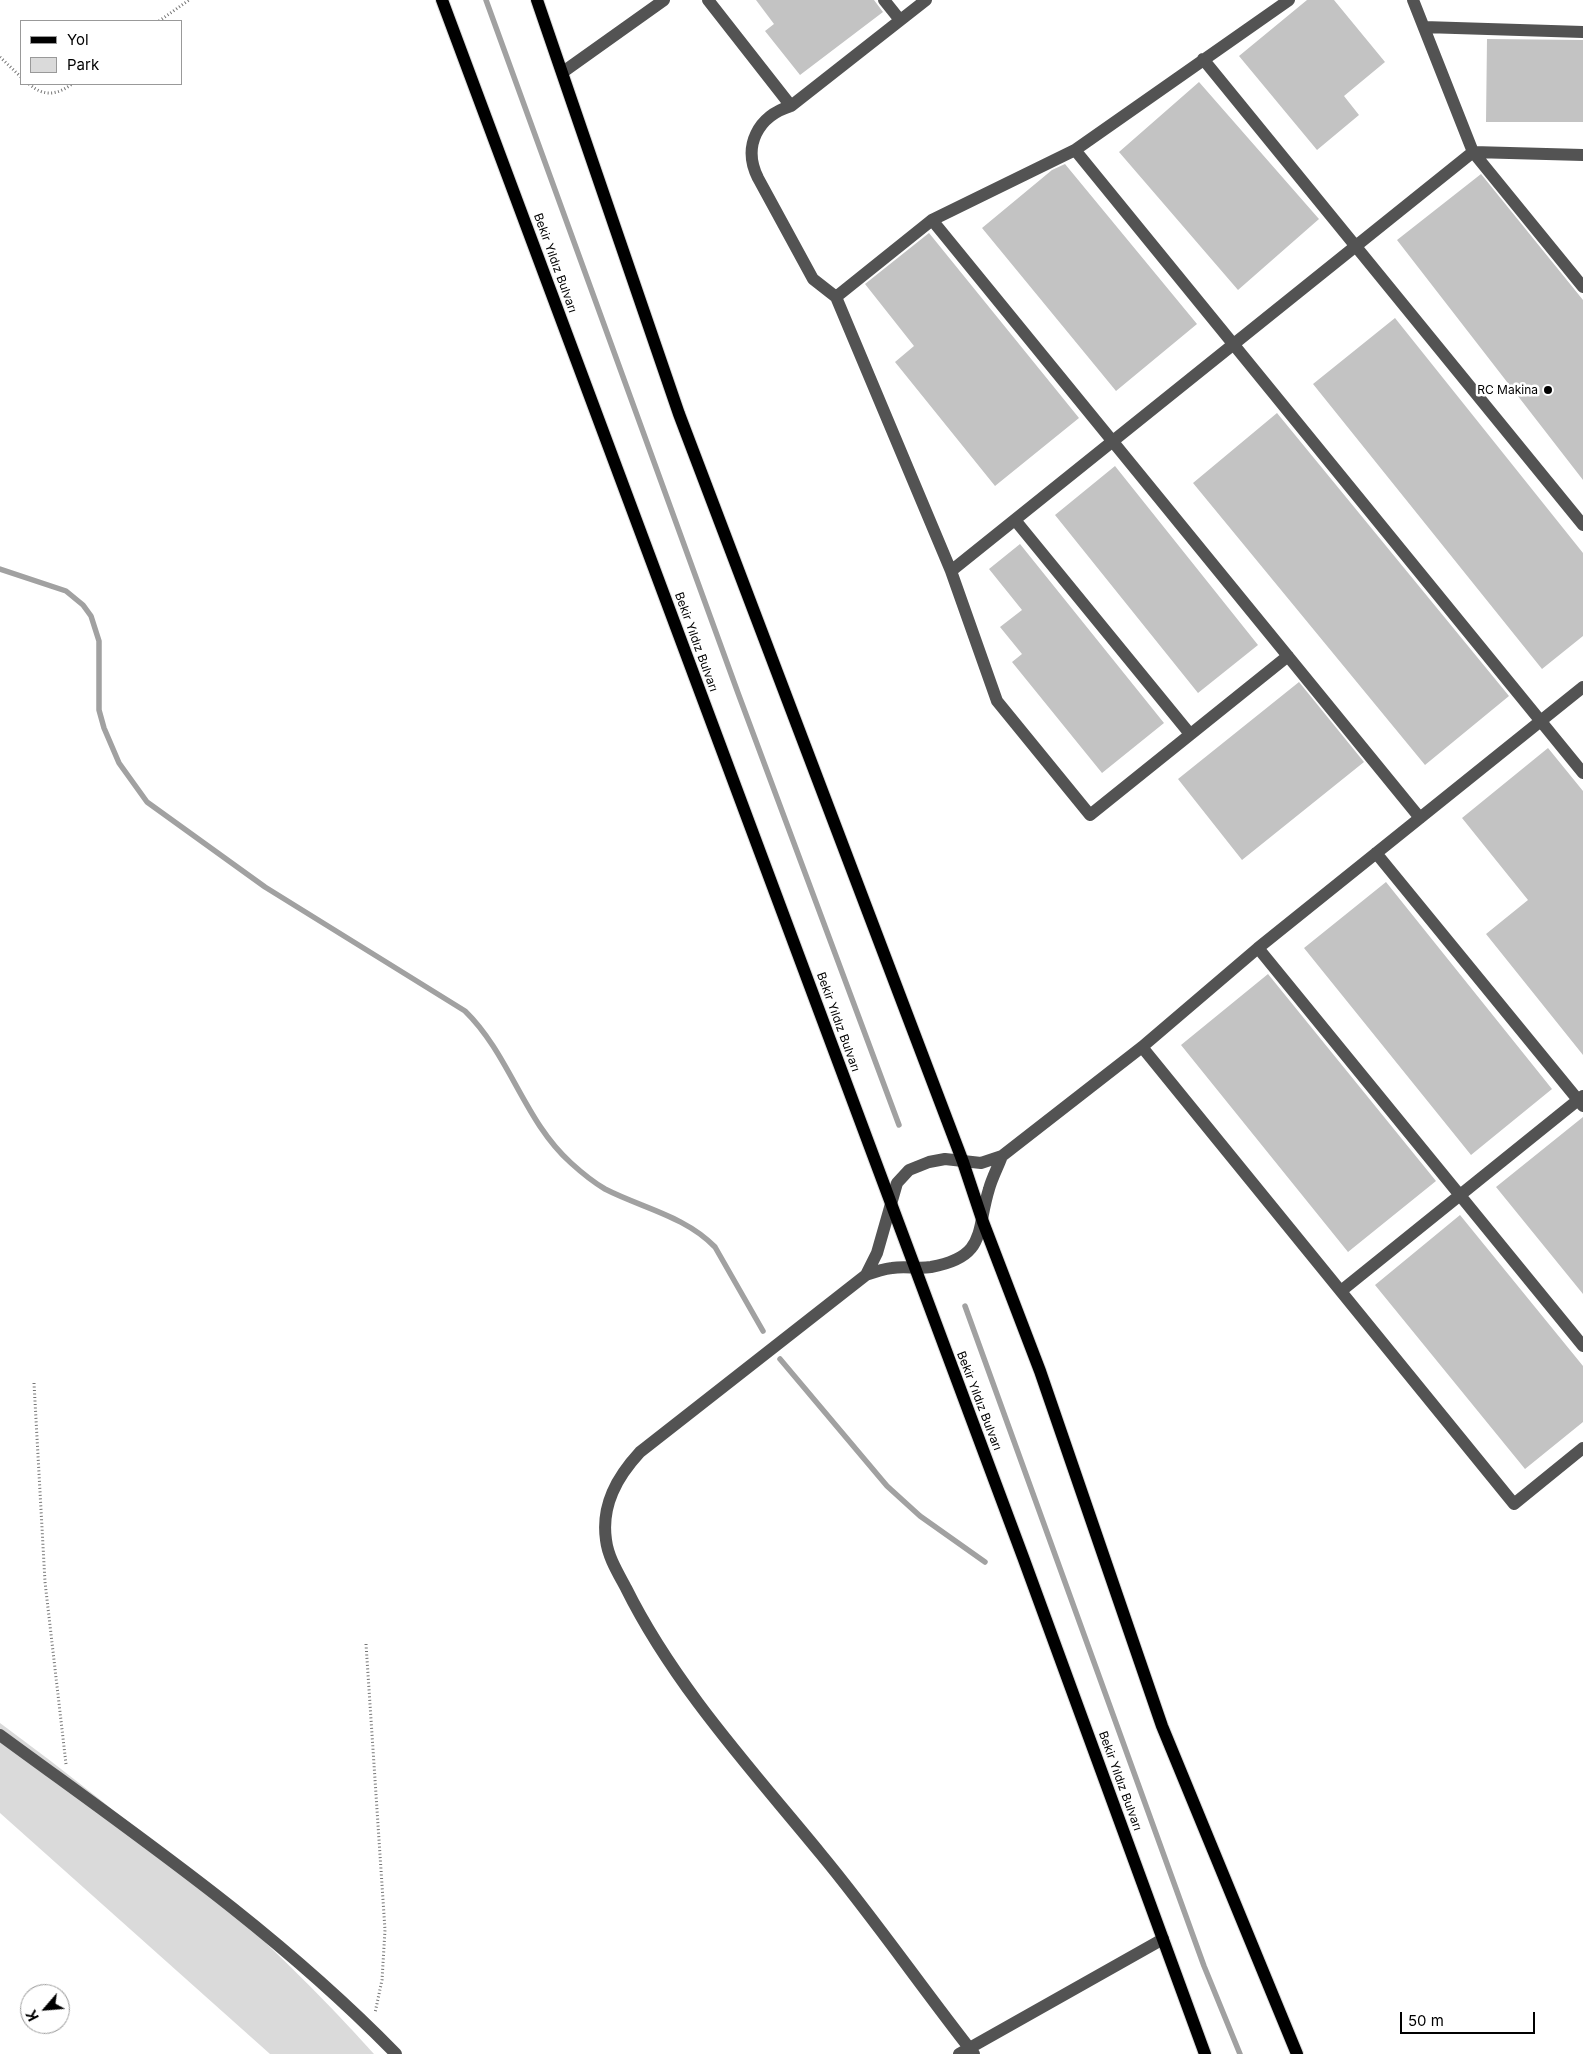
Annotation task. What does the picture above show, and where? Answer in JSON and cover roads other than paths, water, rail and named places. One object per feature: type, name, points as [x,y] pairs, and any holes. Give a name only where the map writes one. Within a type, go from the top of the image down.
[{"type":"main road","name":"Bekir Yıldız Bulvarı","points":[[442,0],[891,1203],[1205,2054]]},
{"type":"main road","points":[[537,0],[679,414],[963,1162],[1040,1371],[1162,1726],[1297,2054]]},
{"type":"street","points":[[563,72],[664,0]]},
{"type":"street","points":[[708,0],[791,106]]},
{"type":"street","points":[[884,0],[900,20]]},
{"type":"street","points":[[926,0],[791,106],[770,115],[762,122],[752,142],[752,162],[758,178],[814,279],[836,296],[951,571],[997,701],[1090,815],[1288,656]]},
{"type":"street","points":[[836,296],[932,220],[1075,150],[1288,0]]},
{"type":"street","points":[[1413,0],[1473,152],[1581,282]]},
{"type":"street","points":[[1424,27],[1583,32]]},
{"type":"street","points":[[1202,59],[1583,525]]},
{"type":"street","points":[[1075,150],[1583,773]]},
{"type":"street","points":[[951,571],[1473,152],[1583,155]]},
{"type":"street","points":[[932,220],[1420,818]]},
{"type":"street","points":[[1015,520],[1190,734]]},
{"type":"street","points":[[866,1275],[877,1253],[897,1183],[909,1170],[928,1162],[945,1159],[981,1162],[1002,1156],[1142,1047],[1258,948],[1583,687]]},
{"type":"street","points":[[1340,1291],[1581,1101],[1376,853]]},
{"type":"street","points":[[1258,948],[1583,1346]]},
{"type":"street","points":[[1142,1047],[1514,1504],[1583,1448]]},
{"type":"street","points":[[1002,1156],[989,1189],[984,1222],[975,1243],[964,1255],[952,1261],[915,1269],[893,1267],[866,1275],[640,1452],[621,1476],[609,1500],[604,1528],[606,1542],[609,1555],[641,1618],[676,1670],[752,1771],[887,1936],[967,2052],[1163,1939]]},
{"type":"street","points":[[0,1735],[235,1908],[324,1984],[396,2054]]},
{"type":"waterway","points":[[486,0],[738,693],[899,1125]]},
{"type":"waterway","points":[[0,569],[66,591],[83,605],[91,616],[99,641],[99,710],[104,728],[119,763],[147,802],[265,887],[465,1011],[481,1028],[494,1047],[541,1128],[555,1146],[579,1170],[605,1189],[677,1220],[703,1236],[715,1247],[763,1331]]},
{"type":"waterway","points":[[965,1306],[1204,1966],[1240,2054]]},
{"type":"waterway","points":[[780,1359],[887,1486],[920,1516],[985,1562]]},
{"type":"place","name":"RC Makina","points":[[1548,390]]}]
